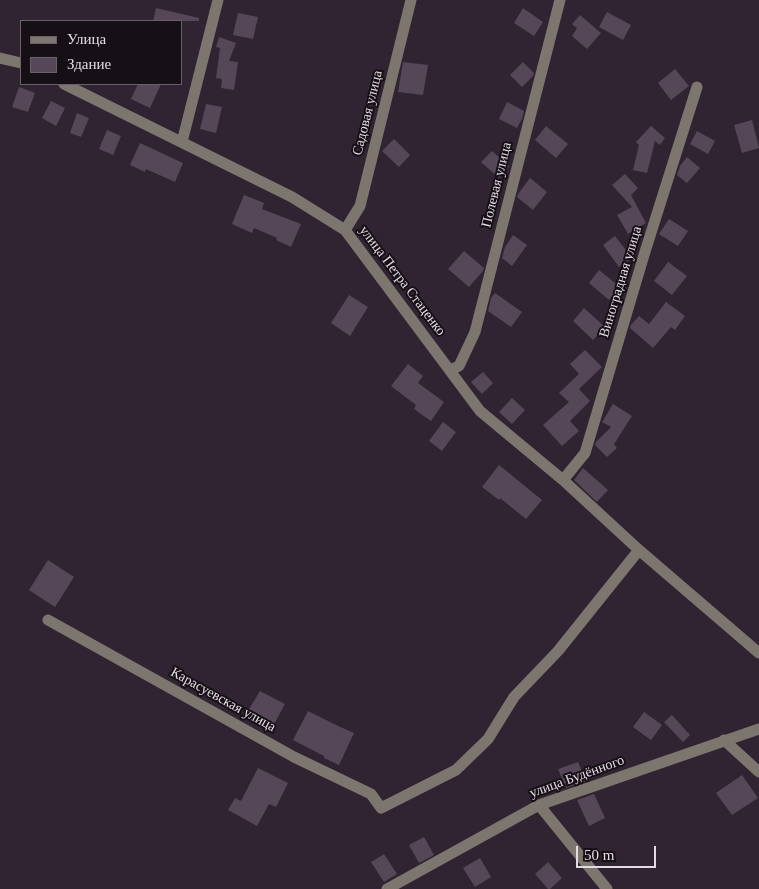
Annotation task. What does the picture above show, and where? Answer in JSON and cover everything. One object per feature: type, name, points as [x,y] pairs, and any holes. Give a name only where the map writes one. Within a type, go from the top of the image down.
[{"type":"street","points":[[182,142],[218,0]]},
{"type":"street","name":"Садовая улица","points":[[345,230],[360,206],[411,0]]},
{"type":"street","name":"Полевая улица","points":[[450,370],[459,366],[475,332],[560,0]]},
{"type":"street","points":[[0,58],[20,63]]},
{"type":"street","name":"улица Петра Стаценко","points":[[66,85],[292,197],[345,230],[480,411],[563,480],[639,550],[759,654]]},
{"type":"street","name":"Виноградная улица","points":[[563,480],[584,453],[697,87]]},
{"type":"street","name":"Карасуевская улица","points":[[48,620],[294,757],[371,794],[381,808],[456,770],[488,739],[514,697],[558,652],[639,550]]},
{"type":"street","name":"улица Будённого","points":[[387,889],[540,805],[759,729]]},
{"type":"street","points":[[724,740],[759,772]]},
{"type":"street","points":[[540,805],[607,889]]},
{"type":"building","points":[[156,8],[199,18],[199,21],[153,20]]},
{"type":"building","points":[[523,8],[543,22],[534,36],[514,23]]},
{"type":"building","points":[[607,12],[631,25],[623,40],[599,27]]},
{"type":"building","points":[[238,13],[258,17],[253,39],[233,35]]},
{"type":"building","points":[[580,15],[601,33],[587,49],[572,36],[577,28],[572,24]]},
{"type":"building","points":[[219,37],[236,43],[229,61],[238,62],[234,90],[221,88],[222,79],[216,78],[220,48],[216,47]]},
{"type":"building","points":[[403,62],[428,65],[423,95],[398,92]]},
{"type":"building","points":[[523,62],[534,73],[522,87],[510,75]]},
{"type":"building","points":[[675,69],[689,86],[671,100],[658,83]]},
{"type":"building","points":[[138,85],[161,85],[150,108],[131,99]]},
{"type":"building","points":[[19,87],[35,93],[28,112],[12,107]]},
{"type":"building","points":[[51,101],[65,108],[56,126],[42,118]]},
{"type":"building","points":[[507,102],[524,111],[517,128],[499,119]]},
{"type":"building","points":[[206,104],[222,107],[216,133],[200,129]]},
{"type":"building","points":[[77,113],[89,118],[81,137],[70,133]]},
{"type":"building","points":[[752,120],[759,148],[742,153],[734,125]]},
{"type":"building","points":[[546,126],[568,144],[556,158],[535,140]]},
{"type":"building","points":[[651,126],[665,138],[660,145],[655,141],[647,173],[633,170],[639,145],[636,142]]},
{"type":"building","points":[[107,130],[121,136],[113,155],[99,149]]},
{"type":"building","points":[[697,131],[715,141],[708,154],[690,144]]},
{"type":"building","points":[[394,139],[410,155],[399,167],[382,151]]},
{"type":"building","points":[[140,143],[183,163],[175,182],[146,169],[145,172],[130,165]]},
{"type":"building","points":[[492,151],[509,166],[499,178],[481,162]]},
{"type":"building","points":[[687,157],[700,168],[687,183],[677,175],[680,166]]},
{"type":"building","points":[[625,174],[638,188],[631,195],[646,223],[628,234],[617,215],[632,207],[612,185]]},
{"type":"building","points":[[530,178],[547,192],[533,210],[517,197]]},
{"type":"building","points":[[244,195],[264,203],[262,209],[301,224],[291,247],[276,240],[277,238],[254,228],[252,233],[232,224]]},
{"type":"building","points":[[669,219],[688,231],[678,246],[659,234]]},
{"type":"building","points":[[513,235],[527,245],[512,266],[502,258],[505,247]]},
{"type":"building","points":[[615,236],[632,258],[619,267],[603,245]]},
{"type":"building","points":[[464,251],[484,268],[469,287],[448,269]]},
{"type":"building","points":[[668,262],[687,276],[672,295],[654,281]]},
{"type":"building","points":[[599,270],[620,287],[609,300],[589,283]]},
{"type":"building","points":[[495,293],[522,312],[511,327],[488,311],[491,298]]},
{"type":"building","points":[[349,295],[368,307],[350,336],[331,323]]},
{"type":"building","points":[[666,302],[685,316],[675,330],[671,327],[653,348],[630,328],[639,316],[649,324]]},
{"type":"building","points":[[584,308],[605,327],[593,340],[573,321]]},
{"type":"building","points":[[585,350],[602,367],[579,389],[590,401],[570,421],[579,431],[562,446],[543,425],[569,402],[559,393],[579,374],[570,364]]},
{"type":"building","points":[[408,364],[423,376],[418,383],[444,402],[431,421],[414,409],[416,405],[391,386]]},
{"type":"building","points":[[483,372],[493,383],[482,394],[471,382]]},
{"type":"building","points":[[512,398],[525,410],[512,424],[499,412]]},
{"type":"building","points":[[613,404],[632,416],[614,444],[617,448],[607,457],[595,445],[611,427],[602,422]]},
{"type":"building","points":[[443,422],[456,432],[442,451],[429,441]]},
{"type":"building","points":[[499,465],[542,500],[526,519],[500,498],[499,500],[482,487]]},
{"type":"building","points":[[583,468],[608,490],[597,502],[574,480]]},
{"type":"building","points":[[48,560],[74,577],[55,607],[29,590]]},
{"type":"building","points":[[260,691],[285,704],[272,728],[246,714]]},
{"type":"building","points":[[308,711],[354,733],[339,765],[293,740]]},
{"type":"building","points":[[644,712],[662,725],[651,740],[633,727]]},
{"type":"building","points":[[672,715],[690,735],[683,742],[664,722]]},
{"type":"building","points":[[578,762],[586,781],[566,788],[558,769]]},
{"type":"building","points":[[258,768],[288,783],[276,807],[269,804],[257,826],[228,810],[235,798],[241,801]]},
{"type":"building","points":[[742,775],[758,798],[732,815],[716,793]]},
{"type":"building","points":[[594,794],[605,818],[589,826],[577,800]]},
{"type":"building","points":[[424,837],[434,855],[419,863],[409,845]]},
{"type":"building","points":[[384,854],[397,874],[384,882],[371,862]]},
{"type":"building","points":[[480,858],[491,877],[475,887],[463,868]]},
{"type":"building","points":[[548,862],[562,878],[550,889],[535,874]]}]
